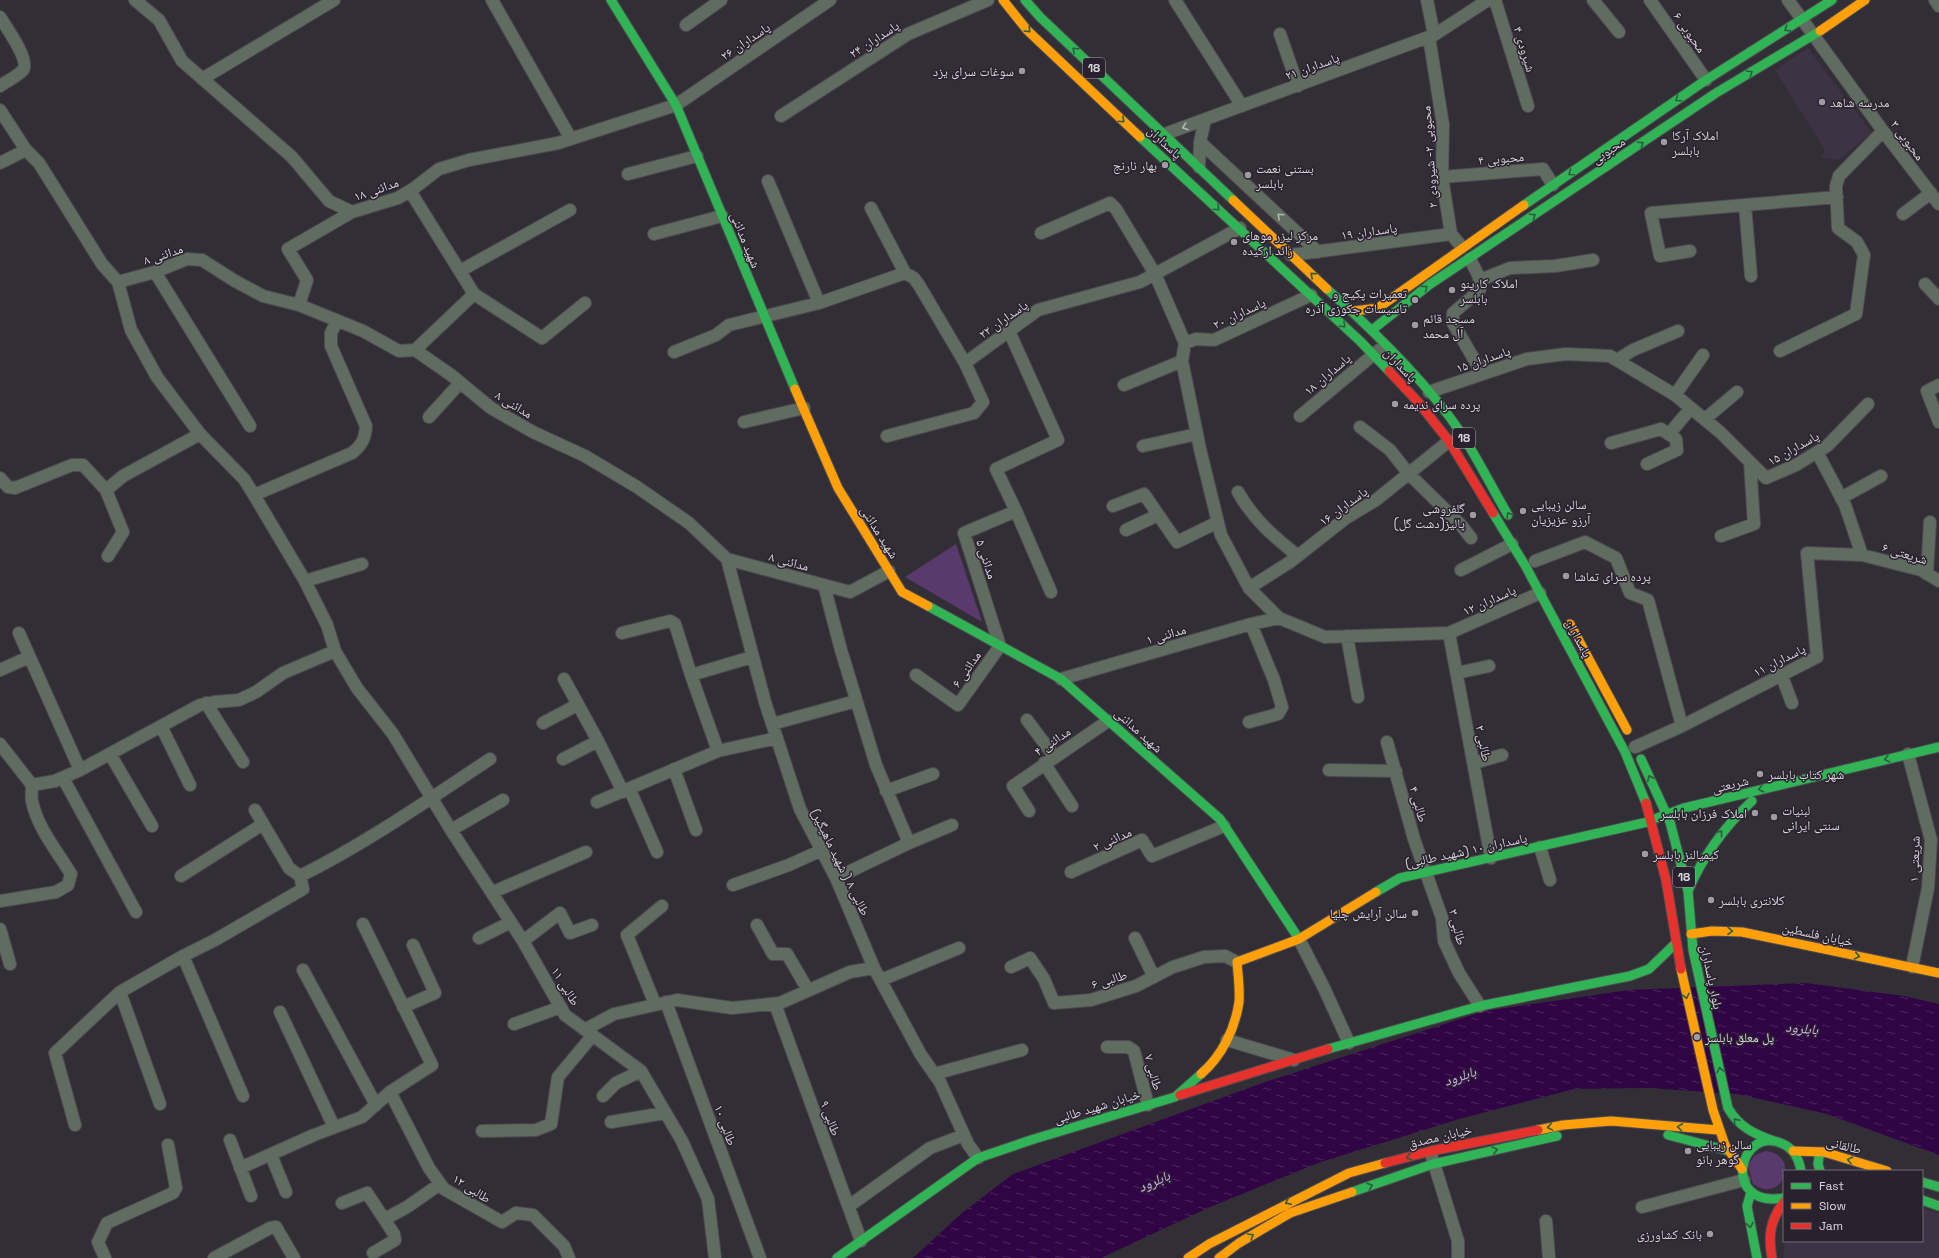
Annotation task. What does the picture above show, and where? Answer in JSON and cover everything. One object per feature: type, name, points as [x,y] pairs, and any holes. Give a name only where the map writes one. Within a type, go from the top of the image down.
[{"type":"street","name":"مدائنی ۱۸","points":[[135,0],[159,20],[182,61],[292,157],[329,201],[352,212],[398,198],[410,191],[439,169],[469,160],[558,144],[676,105]]},
{"type":"street","points":[[202,80],[334,0]]},
{"type":"street","points":[[492,0],[571,139]]},
{"type":"street","name":"شهید مدائنی","points":[[611,0],[676,105],[838,488],[902,592],[1061,679],[1108,720],[1220,820],[1299,939]]},
{"type":"street","points":[[686,25],[721,0]]},
{"type":"street","name":"پاسداران ۲۶","points":[[676,105],[830,0]]},
{"type":"street","name":"پاسداران ۲۴","points":[[781,116],[908,34],[988,0]]},
{"type":"street","name":"پاسداران","points":[[1003,0],[1027,30],[1081,83],[1240,228],[1360,341],[1418,402],[1449,441],[1512,544],[1540,594],[1625,752],[1646,801],[1666,880],[1675,944],[1718,1130]]},
{"type":"street","name":"پاسداران","points":[[1026,0],[1040,17],[1165,134],[1291,256],[1354,311],[1372,330],[1429,392],[1461,434],[1512,521]]},
{"type":"street","points":[[1175,0],[1242,106]]},
{"type":"street","name":"محبوبی ۲- شیرودی ۲","points":[[1428,0],[1431,36],[1443,125],[1442,177],[1451,234]]},
{"type":"street","name":"پاسداران ۲۱","points":[[1165,134],[1431,36],[1476,4],[1488,0]]},
{"type":"street","name":"شیرودی ۴","points":[[1495,0],[1528,106]]},
{"type":"street","points":[[1593,0],[1619,32]]},
{"type":"street","name":"محبوبی ۶","points":[[1650,0],[1706,80]]},
{"type":"street","name":"محبوبی ۳","points":[[1788,0],[1815,34],[1883,131],[1939,204]]},
{"type":"street","name":"محبوبی","points":[[1354,311],[1378,308],[1462,247],[1706,80],[1832,0]]},
{"type":"street","name":"محبوبی","points":[[1360,341],[1429,285],[1716,93],[1815,34],[1865,0]]},
{"type":"street","points":[[1935,0],[1939,6]]},
{"type":"street","points":[[0,18],[24,58],[25,66],[22,71],[0,86]]},
{"type":"street","points":[[1280,34],[1298,86]]},
{"type":"street","points":[[0,110],[26,150],[39,163],[102,264],[118,282]]},
{"type":"street","points":[[1199,167],[1200,142],[1205,120]]},
{"type":"street","points":[[1780,351],[1856,314],[1864,255],[1857,242],[1838,228],[1837,197],[1839,176],[1883,131]]},
{"type":"street","points":[[1200,142],[1318,252]]},
{"type":"street","points":[[0,163],[26,150]]},
{"type":"street","points":[[628,174],[697,156]]},
{"type":"street","name":"محبوبی ۴","points":[[1442,177],[1543,169],[1552,185]]},
{"type":"street","points":[[768,181],[819,302]]},
{"type":"street","points":[[410,191],[474,294],[542,338],[585,303]]},
{"type":"street","points":[[1902,214],[1931,193]]},
{"type":"street","points":[[1690,251],[1660,256],[1651,214],[1837,197]]},
{"type":"street","points":[[1041,234],[1110,203],[1116,208],[1155,274],[1185,343],[1182,361],[1197,434],[1221,535],[1249,588],[1279,618],[1325,637],[1449,633]]},
{"type":"street","points":[[1745,205],[1751,276]]},
{"type":"street","points":[[871,208],[905,273],[914,278],[965,363],[983,402],[974,414],[887,436]]},
{"type":"street","points":[[460,271],[570,210]]},
{"type":"street","points":[[299,305],[307,280],[288,249],[352,212]]},
{"type":"street","points":[[654,234],[722,216]]},
{"type":"street","name":"پاسداران ۲۲","points":[[965,363],[1038,310],[1140,282],[1240,228]]},
{"type":"street","points":[[1451,234],[1470,259],[1480,280],[1481,287],[1479,291],[1453,313],[1452,317],[1453,323],[1482,373]]},
{"type":"street","name":"پاسداران ۱۹","points":[[1291,256],[1451,234]]},
{"type":"street","name":"مدائنی ۸","points":[[118,282],[155,272],[187,259],[202,260],[235,281],[263,296],[299,305],[363,331],[399,351],[415,350],[491,408],[533,432],[585,456],[637,487],[689,523],[726,559],[850,592],[889,571]]},
{"type":"street","points":[[1480,280],[1510,268],[1555,266],[1592,260]]},
{"type":"street","points":[[155,272],[250,426]]},
{"type":"street","points":[[674,352],[716,335],[729,325],[819,302],[905,273]]},
{"type":"street","name":"طالبی ۱۱","points":[[118,282],[131,330],[157,377],[200,434],[244,480],[254,495],[305,581],[326,625],[335,651],[356,688],[393,734],[451,830],[512,922],[565,1014],[641,1071],[682,1141],[708,1199],[715,1258]]},
{"type":"street","points":[[1925,284],[1939,299]]},
{"type":"street","points":[[415,350],[474,294]]},
{"type":"street","name":"پاسداران ۲۰","points":[[1185,343],[1196,339],[1214,340],[1311,295]]},
{"type":"street","points":[[254,495],[352,453],[361,446],[365,438],[366,426],[330,346],[331,333],[337,321]]},
{"type":"street","points":[[1009,331],[1058,440],[996,469],[1051,592]]},
{"type":"street","points":[[1617,360],[1633,350],[1678,331]]},
{"type":"street","name":"پاسداران ۱۸","points":[[1300,416],[1385,344]]},
{"type":"street","name":"پاسداران ۱۵","points":[[1429,392],[1527,359],[1566,354],[1610,356],[1675,394],[1704,419],[1766,478],[1796,465],[1827,446],[1868,404]]},
{"type":"street","points":[[1675,394],[1703,355]]},
{"type":"street","points":[[1124,385],[1182,361]]},
{"type":"street","points":[[429,416],[460,383]]},
{"type":"street","points":[[1939,385],[1927,391],[1939,422]]},
{"type":"street","points":[[1704,419],[1737,392]]},
{"type":"street","points":[[744,422],[804,408]]},
{"type":"street","points":[[1668,434],[1691,408]]},
{"type":"street","points":[[1360,427],[1390,450],[1410,474],[1461,525],[1470,538]]},
{"type":"street","points":[[1611,443],[1661,429],[1676,439],[1677,450],[1647,464]]},
{"type":"street","points":[[106,490],[123,476],[200,434]]},
{"type":"street","points":[[1143,446],[1197,434]]},
{"type":"street","name":"پاسداران ۱۶","points":[[1249,588],[1298,556],[1346,518],[1376,500],[1449,441]]},
{"type":"street","points":[[1817,452],[1841,498],[1862,555]]},
{"type":"street","points":[[1721,536],[1754,524],[1750,462]]},
{"type":"street","points":[[0,478],[8,487],[15,488],[72,465],[83,465],[106,490],[123,532],[108,556]]},
{"type":"street","points":[[1841,498],[1881,476]]},
{"type":"street","points":[[1238,492],[1249,510],[1273,535],[1298,556]]},
{"type":"street","points":[[1113,506],[1144,494],[1177,542],[1218,522]]},
{"type":"street","name":"مدائنی ۵","points":[[1000,646],[964,533],[1016,511]]},
{"type":"street","points":[[1126,530],[1158,515]]},
{"type":"street","points":[[1927,574],[1930,522]]},
{"type":"street","points":[[1535,561],[1585,542],[1616,558],[1630,593],[1648,600],[1682,726]]},
{"type":"street","points":[[1461,570],[1512,544]]},
{"type":"street","name":"پاسداران ۱۱","points":[[1635,747],[1682,726],[1781,674],[1817,657],[1807,553],[1862,555]]},
{"type":"street","name":"شریعتی ۶","points":[[1862,555],[1921,570],[1939,581]]},
{"type":"street","name":"طالبی ۸ ( شهید ماهیگیر)","points":[[726,559],[752,657],[800,809],[836,878],[874,968],[921,1055],[934,1074],[964,1135],[978,1158]]},
{"type":"street","points":[[305,581],[362,564]]},
{"type":"street","points":[[824,585],[856,701],[876,765],[909,843]]},
{"type":"street","name":"پاسداران ۱۲","points":[[1449,633],[1540,594]]},
{"type":"street","name":"پاسداران","points":[[1564,614],[1635,747],[1668,817],[1688,891],[1691,934]]},
{"type":"street","name":"مدائنی ۱","points":[[1061,679],[1251,624],[1279,618]]},
{"type":"street","points":[[622,633],[670,621],[675,624],[691,675],[718,751]]},
{"type":"street","points":[[1249,722],[1278,714],[1282,707],[1274,680],[1251,624]]},
{"type":"street","name":"طالبی ۲","points":[[1449,633],[1492,858]]},
{"type":"street","points":[[19,634],[80,770]]},
{"type":"street","points":[[1347,636],[1358,698]]},
{"type":"street","name":"مدائنی ۶","points":[[916,675],[958,705],[1000,646]]},
{"type":"street","points":[[32,785],[63,778],[200,705],[206,703],[239,700],[256,692],[283,672],[335,651]]},
{"type":"street","points":[[0,670],[29,657]]},
{"type":"street","points":[[691,675],[752,657]]},
{"type":"street","points":[[1457,674],[1489,666]]},
{"type":"street","points":[[1781,674],[1792,703]]},
{"type":"street","points":[[564,679],[577,705],[626,791],[657,852]]},
{"type":"street","points":[[772,724],[856,701]]},
{"type":"street","points":[[206,703],[243,762]]},
{"type":"street","points":[[543,723],[577,705]]},
{"type":"street","points":[[1027,720],[1054,756]]},
{"type":"street","name":"مدائنی ۴","points":[[1029,811],[1013,786],[1054,756],[1108,720]]},
{"type":"street","points":[[161,726],[190,785]]},
{"type":"street","points":[[597,802],[718,751],[777,738]]},
{"type":"street","points":[[562,759],[598,740]]},
{"type":"street","name":"طالبی ۴","points":[[1387,742],[1414,839],[1427,872]]},
{"type":"street","points":[[0,744],[32,785],[31,800],[37,814],[50,843],[71,874],[68,885],[56,892],[0,901]]},
{"type":"street","name":"شریعتی","points":[[1700,814],[1909,758],[1939,746]]},
{"type":"street","points":[[110,754],[152,826]]},
{"type":"street","points":[[1474,763],[1502,755]]},
{"type":"street","name":"شریعتی","points":[[1668,817],[1909,758],[1939,756]]},
{"type":"street","name":"شریعتی ۱","points":[[1909,758],[1932,840],[1928,888],[1912,967]]},
{"type":"street","points":[[300,876],[322,865],[490,759]]},
{"type":"street","points":[[1044,763],[1072,806]]},
{"type":"street","points":[[674,769],[696,830]]},
{"type":"street","points":[[1329,770],[1396,771]]},
{"type":"street","points":[[886,791],[933,774]]},
{"type":"street","points":[[63,778],[136,912]]},
{"type":"street","points":[[451,830],[503,800]]},
{"type":"street","points":[[1688,891],[1707,850],[1731,820],[1752,801]]},
{"type":"street","points":[[75,1125],[55,1053],[120,992],[183,956],[215,940],[303,889],[300,876],[289,868],[256,810]]},
{"type":"street","points":[[1668,817],[1685,818]]},
{"type":"street","name":"پاسداران ۱۰ (شهید طالبی)","points":[[1299,939],[1400,878],[1668,817]]},
{"type":"street","points":[[181,876],[263,824]]},
{"type":"street","points":[[836,878],[909,843],[952,825]]},
{"type":"street","name":"مدائنی ۲","points":[[1071,872],[1142,840],[1152,856],[1224,826]]},
{"type":"street","points":[[1540,847],[1550,880]]},
{"type":"street","points":[[733,886],[789,865],[822,850]]},
{"type":"street","points":[[493,892],[586,852]]},
{"type":"street","name":"طالبی ۳","points":[[1427,872],[1442,918],[1444,941],[1459,973],[1480,1006]]},
{"type":"street","name":"طالبی ۱۰","points":[[662,906],[627,935],[660,1003],[760,1258]]},
{"type":"street","points":[[523,941],[560,913],[570,933],[592,925]]},
{"type":"street","points":[[479,938],[512,922]]},
{"type":"street","points":[[240,1168],[334,1127],[362,1117],[390,1092],[432,1065],[363,924]]},
{"type":"street","points":[[757,925],[773,954],[787,954],[808,990]]},
{"type":"street","points":[[0,929],[10,964]]},
{"type":"street","name":"خیابان فلسطین","points":[[1691,934],[1712,931],[1742,932],[1939,973]]},
{"type":"street","name":"بلوار پاسداران","points":[[1691,934],[1693,950],[1728,1108],[1732,1117],[1745,1130],[1786,1145],[1793,1151]]},
{"type":"street","points":[[1135,938],[1154,977]]},
{"type":"street","points":[[1237,962],[1299,939],[1324,988],[1349,1043]]},
{"type":"street","points":[[1175,1097],[1349,1043],[1480,1006],[1630,976],[1649,969],[1675,944]]},
{"type":"street","points":[[403,1008],[435,993],[413,945]]},
{"type":"street","points":[[881,980],[960,948]]},
{"type":"street","points":[[183,956],[243,1096]]},
{"type":"street","name":"طالبی ۶","points":[[1012,967],[1030,958],[1044,978],[1054,1004],[1091,1000],[1136,986],[1173,967],[1204,957],[1225,956],[1237,962]]},
{"type":"street","name":"خیابان شهید طالبی","points":[[837,1258],[978,1158],[1034,1139],[1175,1097],[1214,1063],[1233,1029],[1239,1001],[1237,962]]},
{"type":"street","points":[[482,1131],[536,1130],[551,1124],[558,1077],[589,1032],[614,1014],[677,1000],[732,1008],[775,1004],[850,972],[874,968]]},
{"type":"street","points":[[303,970],[376,1105]]},
{"type":"street","points":[[120,992],[160,1104]]},
{"type":"street","name":"طالبی ۹","points":[[775,1004],[861,1241]]},
{"type":"street","points":[[514,1024],[561,1007]]},
{"type":"street","points":[[280,1012],[334,1127]]},
{"type":"street","points":[[1227,1040],[1294,1060]]},
{"type":"street","name":"طالبی ۷","points":[[1107,1047],[1128,1047],[1134,1051],[1148,1105]]},
{"type":"street","points":[[934,1074],[1022,1050]]},
{"type":"street","points":[[602,1096],[616,1083],[641,1071]]},
{"type":"street","name":"طالبی ۱۲","points":[[390,1092],[429,1168],[444,1189],[502,1222],[516,1213],[533,1215],[564,1246],[569,1258]]},
{"type":"street","points":[[611,1122],[665,1113]]},
{"type":"street","name":"خیابان مصدق","points":[[1188,1258],[1209,1244],[1285,1204],[1349,1173],[1431,1151],[1562,1125],[1611,1121],[1718,1130]]},
{"type":"street","points":[[1718,1130],[1751,1192],[1766,1200],[1783,1198]]},
{"type":"street","points":[[1623,1132],[1658,1133],[1681,1137],[1729,1151]]},
{"type":"street","name":"خیابان مصدق","points":[[1219,1258],[1239,1243],[1290,1213],[1433,1164],[1565,1134]]},
{"type":"street","points":[[849,1206],[930,1148],[964,1135]]},
{"type":"street","points":[[230,1140],[251,1196]]},
{"type":"street","points":[[1743,1175],[1746,1157],[1754,1147],[1762,1143],[1774,1141]]},
{"type":"street","points":[[105,1258],[98,1242],[107,1223],[173,1193],[176,1188],[168,1145]]},
{"type":"street","points":[[1431,1151],[1433,1164],[1458,1241],[1458,1258]]},
{"type":"street","points":[[1793,1151],[1799,1162],[1801,1170]]},
{"type":"street","name":"طالقانی","points":[[1793,1151],[1824,1152],[1884,1170]]},
{"type":"street","points":[[1820,1170],[1818,1164],[1819,1156],[1824,1152]]},
{"type":"street","points":[[271,1155],[286,1192]]},
{"type":"street","points":[[1642,1206],[1743,1175]]},
{"type":"street","points":[[1923,1182],[1939,1187]]},
{"type":"street","points":[[385,1219],[407,1207],[440,1184]]},
{"type":"street","points":[[1751,1192],[1747,1206],[1757,1258]]},
{"type":"street","points":[[342,1203],[367,1193],[385,1219],[394,1234],[395,1240],[373,1253]]},
{"type":"street","points":[[1923,1200],[1939,1206]]},
{"type":"street","points":[[1772,1258],[1769,1244],[1769,1228],[1776,1213],[1783,1203]]},
{"type":"street","points":[[1546,1221],[1549,1258]]},
{"type":"street","points":[[214,1258],[270,1228],[276,1227],[294,1258]]},
{"type":"shaded area","name":"مدرسه شاهد","points":[[1808,48],[1872,133],[1838,160],[1821,157],[1825,150],[1775,70]]},
{"type":"shaded area","points":[[956,544],[982,622],[905,577]]},
{"type":"shaded area","points":[[1766,1151],[1777,1154],[1783,1161],[1785,1169],[1783,1170],[1783,1179],[1780,1184],[1773,1188],[1764,1189],[1753,1184],[1748,1165],[1755,1155]]},
{"type":"shaded area","points":[[1923,1208],[1939,1214],[1939,1258],[1783,1258],[1785,1242],[1923,1242]]},
{"type":"water","name":"بابلرود","points":[[1806,983],[1904,996],[1939,1004],[1939,1155],[1827,1114],[1737,1094],[1648,1088],[1574,1089],[1459,1119],[1318,1163],[1210,1207],[1101,1258],[913,1258],[962,1213],[1013,1174],[1265,1082],[1485,1011],[1629,990]]},
{"type":"traffic: fast","points":[[611,0],[676,105],[795,389]]},
{"type":"traffic: fast","points":[[1025,0],[1040,17],[1233,200]]},
{"type":"traffic: fast","points":[[1524,205],[1706,80],[1832,0]]},
{"type":"traffic: fast","points":[[1372,330],[1429,285],[1716,93],[1820,31]]},
{"type":"traffic: fast","points":[[1140,137],[1360,341],[1389,371]]},
{"type":"traffic: fast","points":[[1327,289],[1381,339],[1432,394],[1461,433],[1508,515]]},
{"type":"traffic: fast","points":[[1493,513],[1526,567],[1625,752],[1646,803]]},
{"type":"traffic: fast","points":[[928,606],[1061,679],[1220,819],[1299,939]]},
{"type":"traffic: fast","points":[[1657,818],[1684,808],[1939,747]]},
{"type":"traffic: fast","points":[[1641,759],[1670,822],[1688,891],[1693,950],[1728,1108],[1732,1115],[1742,1125],[1760,1136],[1774,1141]]},
{"type":"traffic: fast","points":[[1688,891],[1707,854],[1732,821],[1752,801]]},
{"type":"traffic: fast","points":[[1376,892],[1400,878],[1652,821]]},
{"type":"traffic: fast","points":[[1328,1049],[1480,1006],[1630,976],[1649,969],[1675,944]]},
{"type":"traffic: fast","points":[[837,1258],[978,1158],[1034,1139],[1175,1097],[1201,1074]]},
{"type":"traffic: fast","points":[[1668,1135],[1729,1151]]},
{"type":"traffic: fast","points":[[1352,1192],[1433,1164],[1557,1136]]},
{"type":"traffic: fast","points":[[1783,1198],[1764,1198],[1751,1191],[1744,1180],[1743,1167],[1747,1155],[1756,1145],[1768,1141],[1783,1144],[1787,1146],[1795,1155],[1799,1162],[1801,1170]]},
{"type":"traffic: fast","points":[[1820,1170],[1818,1164],[1819,1156],[1824,1152]]},
{"type":"traffic: fast","points":[[1923,1182],[1939,1187]]},
{"type":"traffic: fast","points":[[1751,1192],[1747,1206],[1757,1258]]},
{"type":"traffic: fast","points":[[1923,1200],[1939,1206]]},
{"type":"traffic: slow","points":[[1003,0],[1027,30],[1140,137]]},
{"type":"traffic: slow","points":[[1820,31],[1865,0]]},
{"type":"traffic: slow","points":[[1233,200],[1327,289]]},
{"type":"traffic: slow","points":[[1354,311],[1378,308],[1524,205]]},
{"type":"traffic: slow","points":[[795,389],[838,488],[902,592],[928,606]]},
{"type":"traffic: slow","points":[[1570,624],[1627,730]]},
{"type":"traffic: slow","points":[[1201,1074],[1215,1059],[1231,1032],[1239,1002],[1237,962],[1299,939],[1376,892]]},
{"type":"traffic: slow","points":[[1691,934],[1712,931],[1742,932],[1939,973]]},
{"type":"traffic: slow","points":[[1681,969],[1713,1110],[1725,1145],[1742,1169]]},
{"type":"traffic: slow","points":[[1538,1130],[1563,1125],[1611,1121],[1718,1130]]},
{"type":"traffic: slow","points":[[1793,1151],[1824,1152],[1884,1170]]},
{"type":"traffic: slow","points":[[1188,1258],[1209,1244],[1349,1173],[1385,1163]]},
{"type":"traffic: slow","points":[[1219,1258],[1239,1243],[1290,1213],[1352,1192]]},
{"type":"traffic: jam","points":[[1389,371],[1418,402],[1449,441],[1493,513]]},
{"type":"traffic: jam","points":[[1646,803],[1666,880],[1681,969]]},
{"type":"traffic: jam","points":[[1180,1095],[1328,1049]]},
{"type":"traffic: jam","points":[[1385,1163],[1431,1151],[1538,1130]]},
{"type":"traffic: jam","points":[[1772,1258],[1770,1242],[1771,1228],[1776,1215],[1783,1203]]},
{"type":"place","name":"سوغات سرای یزد","points":[[1022,71]]},
{"type":"place","name":"مدرسه شاهد","points":[[1822,102]]},
{"type":"place","name":"املاک آرکا بابلسر","points":[[1664,142]]},
{"type":"place","name":"بهار نارنج","points":[[1165,165]]},
{"type":"place","name":"بستنی نعمت بابلسر","points":[[1248,175]]},
{"type":"place","name":"مرکز لیزر موهای زائد ارکیده","points":[[1234,242]]},
{"type":"place","name":"املاک کارینو بابلسر","points":[[1452,290]]},
{"type":"place","name":"تعمیرات پکیج و تاسیسات جکوزی آذره","points":[[1415,300]]},
{"type":"place","name":"مسجد قائم آل محمد","points":[[1415,325]]},
{"type":"place","name":"پرده سرای ندیمه","points":[[1395,404]]},
{"type":"place","name":"سالن زیبایی آرزو عزیزیان","points":[[1523,511]]},
{"type":"place","name":"گلفروشی پالیز(دشت گل)","points":[[1473,515]]},
{"type":"place","name":"پرده سرای تماشا","points":[[1566,576]]},
{"type":"place","name":"شهر کتاب بابلسر","points":[[1760,774]]},
{"type":"place","name":"املاک فرزان بابلسر","points":[[1755,813]]},
{"type":"place","name":"لبنیات سنتی ایرانی","points":[[1774,817]]},
{"type":"place","name":"کیمیالنز بابلسر","points":[[1645,854]]},
{"type":"place","name":"کلانتری بابلسر","points":[[1711,900]]},
{"type":"place","name":"سالن آرایش چلیا","points":[[1415,913]]},
{"type":"place","name":"پل معلق بابلسر","points":[[1697,1037]]},
{"type":"place","name":"سالن زیبایی گوهر بانو","points":[[1688,1151]]},
{"type":"place","name":"بانک کشاورزی","points":[[1710,1234]]}]
